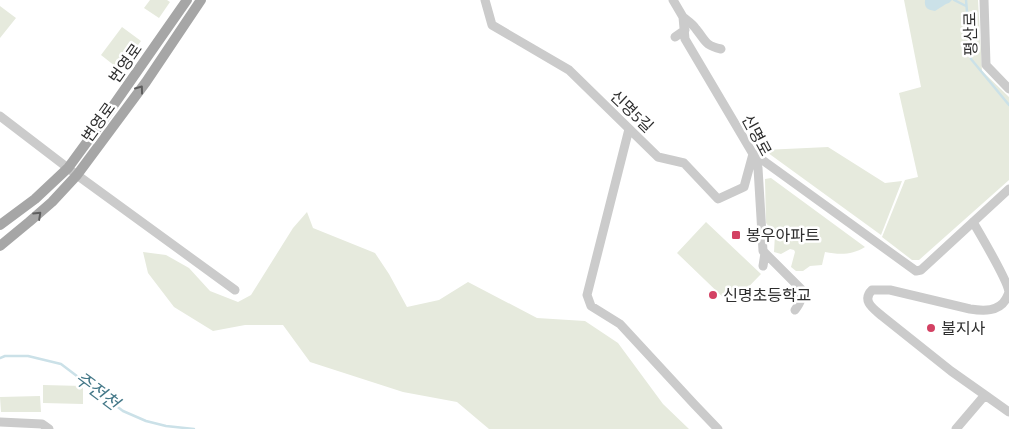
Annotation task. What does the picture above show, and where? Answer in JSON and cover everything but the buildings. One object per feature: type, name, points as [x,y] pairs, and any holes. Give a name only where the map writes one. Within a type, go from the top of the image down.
[{"type":"main road","name":"번영로","points":[[0,225],[35,199],[68,168],[187,0]]},
{"type":"main road","name":"변영로","points":[[0,246],[52,202],[77,175],[146,82],[201,0]]},
{"type":"street","name":"신명5길","points":[[485,0],[492,25],[568,70],[658,157],[684,163],[718,199],[744,187],[754,154]]},
{"type":"street","name":"신명로","points":[[673,0],[683,17],[685,39],[754,154],[758,168],[763,250],[765,253],[763,266]]},
{"type":"street","name":"평산로","points":[[984,0],[986,65],[1009,89]]},
{"type":"street","points":[[683,17],[694,26],[706,44],[710,47],[721,49]]},
{"type":"street","points":[[675,37],[685,30]]},
{"type":"street","points":[[0,116],[77,175],[236,290]]},
{"type":"street","points":[[629,129],[587,295],[591,306],[620,324],[718,429]]},
{"type":"street","points":[[754,154],[916,271],[921,270],[1009,189]]},
{"type":"street","points":[[974,222],[1009,292],[1006,299],[998,307],[990,310],[970,309],[890,290],[872,290],[868,294],[867,300],[882,316],[951,371],[1009,412]]},
{"type":"street","points":[[765,253],[801,289],[802,300],[795,310]]},
{"type":"street","points":[[956,429],[985,395]]},
{"type":"street","points":[[0,422],[42,424],[50,429]]},
{"type":"shaded area","points":[[150,0],[167,0],[170,2],[159,18],[144,8]]},
{"type":"shaded area","points":[[904,0],[978,0],[982,71],[1009,97],[1009,180],[919,260],[912,260],[882,237],[905,180],[918,177],[899,93],[921,87]]},
{"type":"shaded area","points":[[0,6],[16,18],[0,38]]},
{"type":"shaded area","points":[[122,27],[141,41],[120,70],[101,55]]},
{"type":"shaded area","points":[[828,147],[885,183],[902,181],[881,235],[764,150]]},
{"type":"shaded area","points":[[771,178],[865,247],[846,254],[825,252],[822,265],[810,266],[803,271],[796,271],[791,267],[794,250],[790,249],[781,254],[774,252],[775,234],[766,223],[765,179]]},
{"type":"shaded area","points":[[307,212],[313,228],[375,253],[407,307],[439,300],[468,282],[537,318],[585,321],[618,343],[663,404],[689,429],[489,429],[457,402],[403,392],[310,362],[283,325],[245,325],[213,331],[174,307],[148,273],[143,252],[166,255],[189,268],[210,291],[238,302],[251,295],[293,228]]},
{"type":"shaded area","points":[[706,222],[761,274],[731,305],[677,253]]},
{"type":"shaded area","points":[[43,385],[83,386],[83,404],[43,403]]},
{"type":"shaded area","points":[[40,396],[41,412],[1,412],[0,397]]},
{"type":"water","points":[[925,0],[952,0],[935,11],[927,8]]},
{"type":"waterway","points":[[954,0],[966,6]]},
{"type":"waterway","points":[[966,0],[971,59],[1009,105]]},
{"type":"waterway","name":"주전천","points":[[0,358],[5,356],[28,356],[61,364],[123,411],[146,421],[166,426],[194,429]]},
{"type":"place","name":"봉우아파트","points":[[736,235]]},
{"type":"place","name":"신명초등학교","points":[[713,295]]},
{"type":"place","name":"불지사","points":[[931,328]]}]
